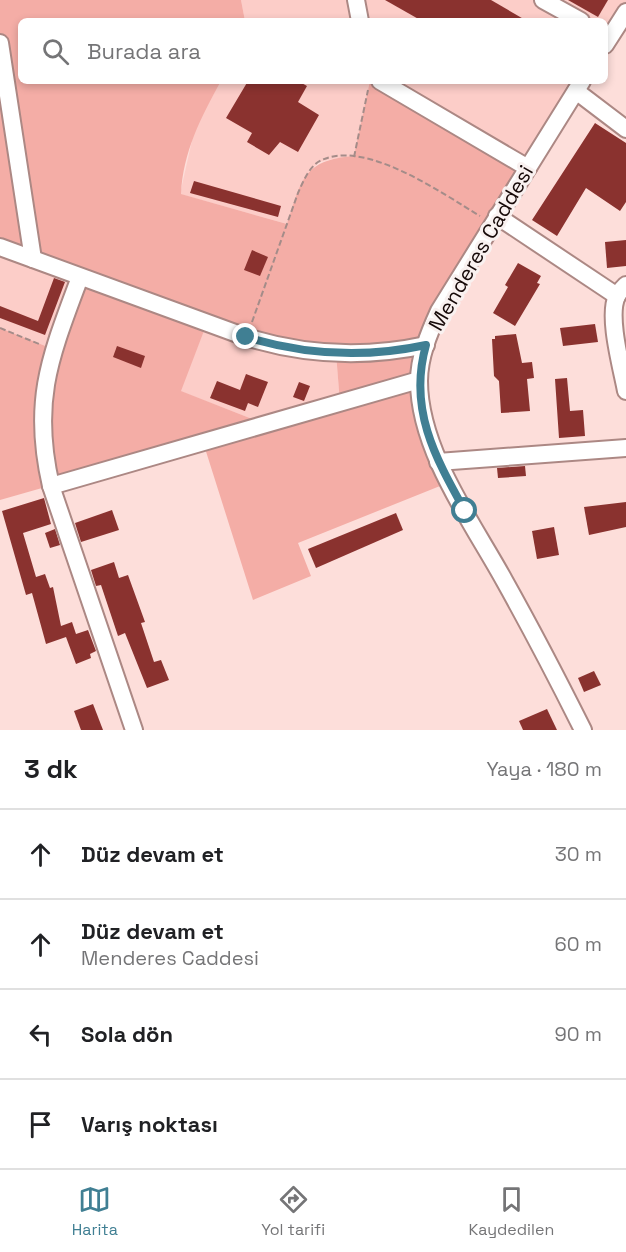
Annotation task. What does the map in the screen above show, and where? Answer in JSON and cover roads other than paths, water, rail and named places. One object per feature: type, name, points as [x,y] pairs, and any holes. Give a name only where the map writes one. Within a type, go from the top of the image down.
[{"type":"street","points":[[356,0],[359,18]]},
{"type":"street","points":[[543,0],[576,18]]},
{"type":"street","points":[[608,37],[626,12]]},
{"type":"street","points":[[0,43],[33,259]]},
{"type":"street","points":[[385,84],[528,168]]},
{"type":"street","points":[[579,86],[626,129]]},
{"type":"street","name":"Menderes Caddesi","points":[[579,86],[439,311],[426,345],[419,381],[422,414],[438,462],[525,619],[583,730]]},
{"type":"street","points":[[495,220],[621,290],[616,335],[626,391]]},
{"type":"street","points":[[0,247],[246,337],[285,348],[336,353],[387,351],[426,345]]},
{"type":"street","points":[[80,277],[53,349],[45,378],[42,422],[51,486],[134,730]]},
{"type":"street","points":[[51,486],[419,381]]},
{"type":"street","points":[[438,462],[626,448]]}]
